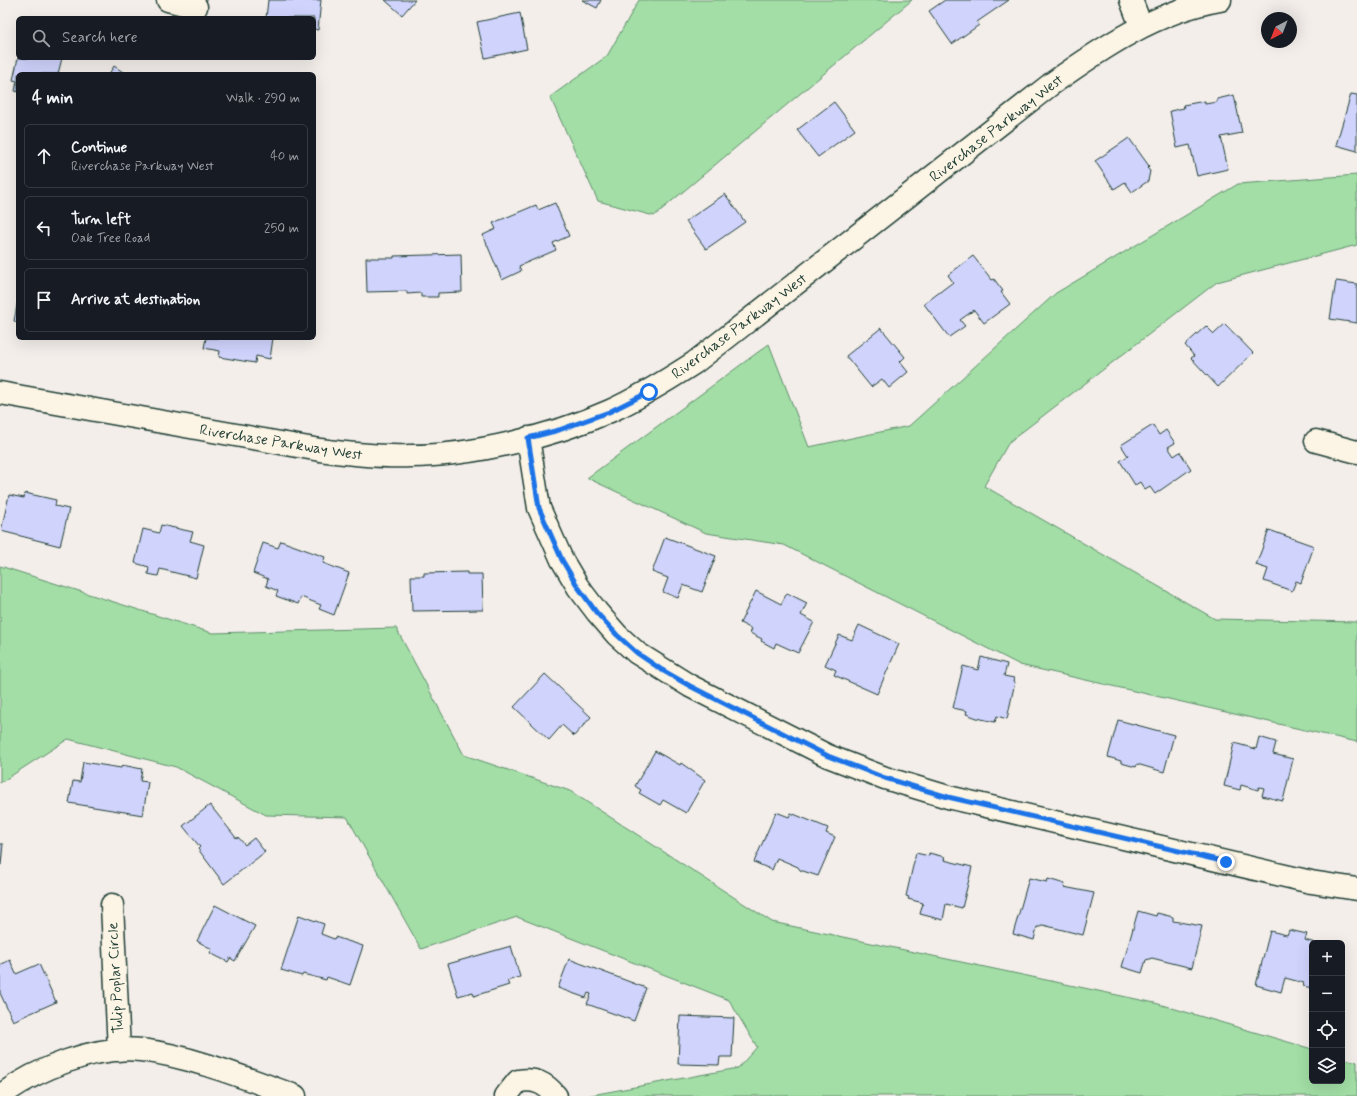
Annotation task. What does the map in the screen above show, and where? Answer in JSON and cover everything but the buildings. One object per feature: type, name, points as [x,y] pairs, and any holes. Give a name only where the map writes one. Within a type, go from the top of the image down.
[{"type":"street","points":[[168,0],[196,7]]},
{"type":"street","points":[[1131,0],[1141,26]]},
{"type":"street","name":"Riverchase Parkway West","points":[[0,393],[320,450],[366,456],[412,456],[469,451],[559,430],[609,412],[649,392],[694,363],[1050,85],[1097,52],[1141,26],[1158,18],[1220,0]]},
{"type":"street","points":[[528,438],[539,508],[562,560],[578,587],[596,612],[617,635],[637,653],[690,686],[828,756],[892,780],[948,797],[1295,878],[1357,889]]},
{"type":"street","points":[[1316,441],[1357,452]]},
{"type":"street","name":"Tulip Poplar Circle","points":[[112,905],[119,1050]]},
{"type":"street","points":[[0,1096],[18,1083],[41,1071],[62,1063],[119,1050],[155,1053],[196,1062],[295,1096]]},
{"type":"street","points":[[506,1096],[518,1081],[530,1079],[540,1082],[550,1089],[556,1096]]},
{"type":"green space","points":[[639,0],[912,0],[654,216],[598,201],[550,97],[607,56]]},
{"type":"green space","points":[[1357,175],[1357,245],[1217,282],[1009,442],[984,486],[1215,619],[1357,622],[1357,742],[1020,665],[784,545],[706,533],[587,478],[769,344],[809,447],[909,426],[1056,293],[1238,184]]},
{"type":"green space","points":[[0,566],[212,633],[396,628],[464,755],[570,791],[772,922],[1155,1003],[1309,1048],[1309,1084],[1345,1084],[1345,1059],[1357,1062],[1357,1096],[586,1096],[738,1068],[757,1047],[729,1000],[517,917],[421,949],[347,817],[266,815],[176,767],[68,739],[0,783]]},
{"type":"route","points":[[649,392],[609,412],[559,430],[528,438],[539,508],[562,560],[578,587],[596,612],[617,635],[637,653],[662,670],[690,686],[756,720],[828,756],[885,778],[948,797],[1226,862]]}]
